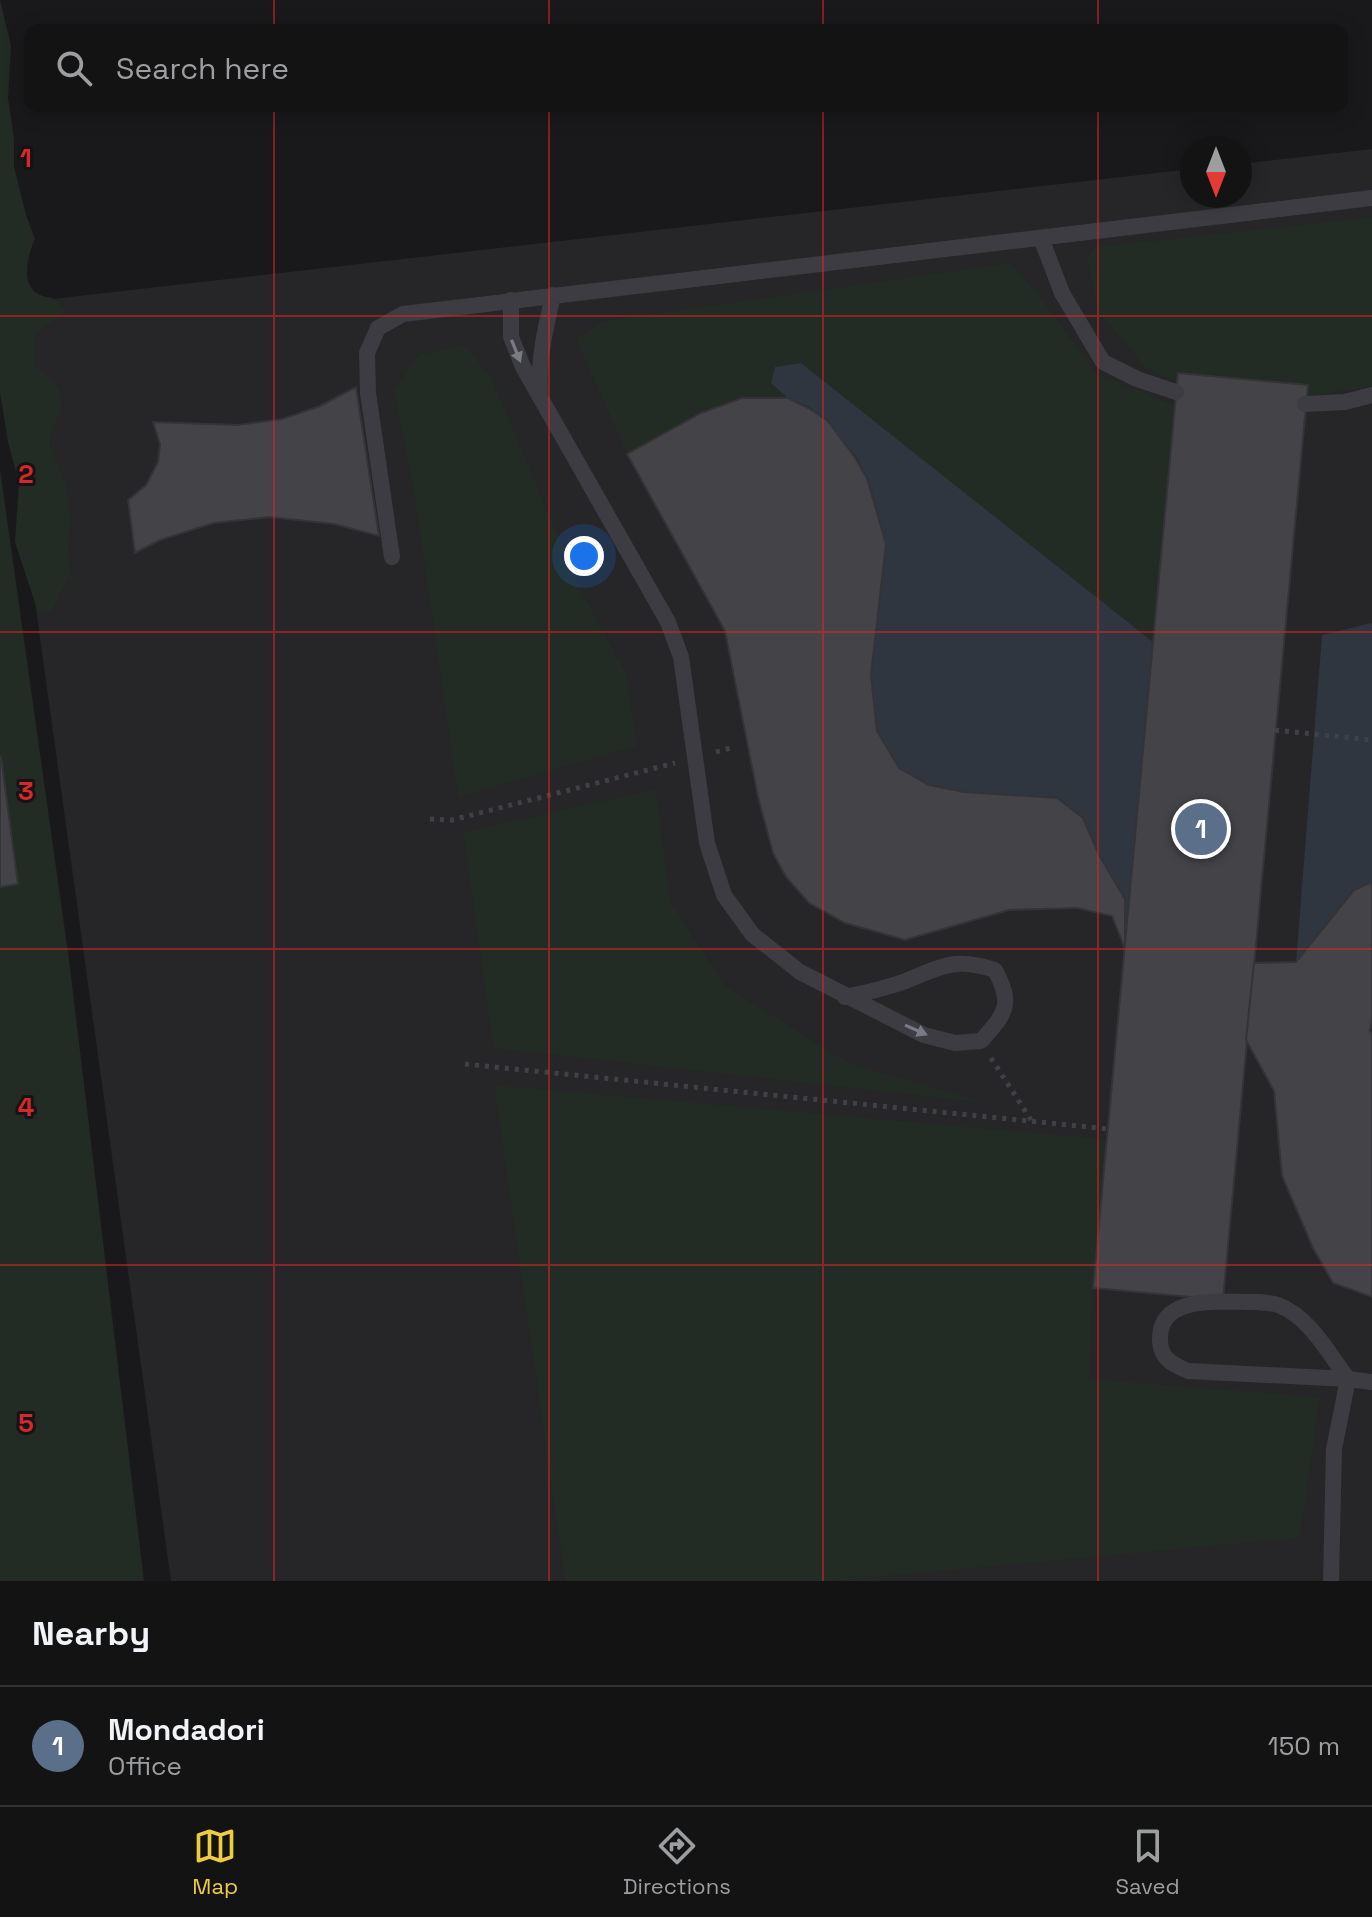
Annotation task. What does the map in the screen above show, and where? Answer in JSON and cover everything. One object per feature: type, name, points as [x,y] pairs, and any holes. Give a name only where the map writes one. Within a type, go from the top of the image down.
[{"type":"lane","points":[[392,557],[368,393],[367,353],[378,328],[403,314],[1372,198]]},
{"type":"lane","points":[[1041,238],[1062,293],[1103,362],[1137,379],[1176,392]]},
{"type":"lane","points":[[540,396],[539,371],[553,295]]},
{"type":"lane","points":[[511,300],[511,337],[523,367],[668,622],[681,657],[707,843],[724,895],[752,934],[800,972],[845,997],[924,1035],[955,1043],[981,1041],[1002,1017],[1007,991],[995,970],[973,963],[943,964],[879,990],[845,997]]},
{"type":"lane","points":[[1305,404],[1345,402],[1372,395]]},
{"type":"lane","points":[[1331,1581],[1334,1449],[1348,1379],[1310,1329],[1277,1304],[1191,1304],[1167,1315],[1160,1329],[1161,1351],[1171,1364],[1188,1371],[1348,1379],[1372,1382]]},
{"type":"path","points":[[1275,730],[1372,740]]},
{"type":"path","points":[[430,819],[452,820],[734,747]]},
{"type":"path","points":[[981,1041],[1032,1121]]},
{"type":"path","points":[[465,1064],[1108,1129]]},
{"type":"shaded area","points":[[0,0],[11,46],[8,98],[14,139],[14,167],[35,239],[29,258],[28,280],[34,291],[58,301],[66,312],[39,333],[35,354],[36,367],[55,383],[61,393],[62,407],[51,432],[50,446],[65,481],[71,520],[68,546],[71,573],[52,610],[39,615],[15,542],[19,483],[0,392]]},
{"type":"shaded area","points":[[1372,149],[1372,1581],[171,1581],[0,350],[0,305],[1180,170],[1180,208],[1252,208],[1252,163]]},
{"type":"shaded area","points":[[1372,217],[1372,386],[1306,397],[1307,385],[1178,373],[1177,381],[1146,369],[1098,311],[1087,258],[1095,247]]},
{"type":"shaded area","points":[[1010,263],[1040,296],[1095,372],[1175,406],[1153,642],[801,363],[788,398],[701,413],[627,454],[576,339],[604,321]]},
{"type":"shaded area","points":[[464,344],[491,377],[581,590],[627,676],[637,746],[458,797],[414,493],[394,391],[418,355]]},
{"type":"shaded area","points":[[801,363],[1153,642],[1127,927],[1125,899],[1083,817],[1057,797],[964,792],[929,784],[899,768],[877,731],[871,675],[886,544],[868,478],[855,455],[827,421],[809,407],[788,398],[771,383],[775,367]]},
{"type":"shaded area","points":[[0,469],[69,960],[144,1581],[0,1581]]},
{"type":"shaded area","points":[[1372,623],[1372,882],[1353,890],[1296,962],[1322,635]]},
{"type":"shaded area","points":[[656,789],[670,900],[725,986],[849,1063],[986,1103],[493,1048],[463,832]]},
{"type":"shaded area","points":[[494,1085],[1107,1139],[1093,1288],[1089,1379],[1320,1397],[1300,1538],[834,1581],[565,1581]]},
{"type":"building","points":[[1178,373],[1308,385],[1223,1300],[1093,1288]]},
{"type":"building","points":[[356,387],[379,536],[334,524],[269,517],[214,523],[160,540],[135,553],[128,500],[146,485],[158,462],[160,444],[153,422],[238,425],[282,419],[320,406]]},
{"type":"building","points":[[742,398],[788,398],[827,420],[867,478],[886,544],[871,675],[877,731],[899,768],[929,785],[964,792],[1057,798],[1083,818],[1099,855],[1125,899],[1125,949],[1112,916],[1077,908],[1009,910],[905,940],[845,923],[809,903],[786,877],[773,853],[758,797],[725,631],[627,454],[701,413]]},
{"type":"building","points":[[0,758],[18,884],[0,887]]},
{"type":"building","points":[[1372,882],[1372,1297],[1333,1283],[1313,1248],[1282,1176],[1274,1091],[1246,1040],[1254,963],[1296,962],[1354,890]]},
{"type":"place","name":"Mondadori","points":[[1201,829]]}]
